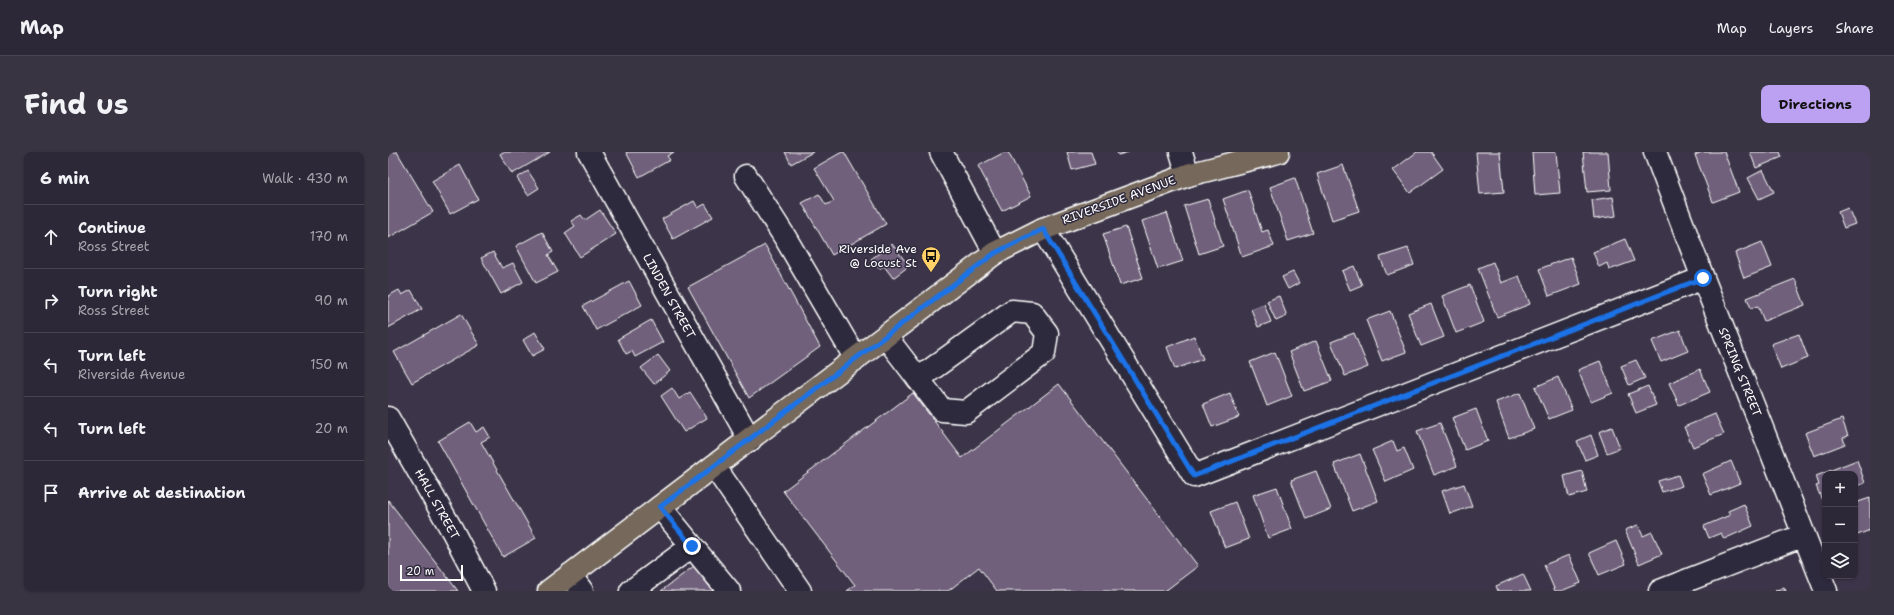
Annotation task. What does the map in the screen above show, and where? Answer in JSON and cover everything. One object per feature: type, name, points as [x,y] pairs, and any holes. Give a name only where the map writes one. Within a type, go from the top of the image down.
[{"type":"main road","name":"RIVERSIDE AVENUE","points":[[549,591],[576,583],[660,507],[995,253],[1043,229],[1188,175],[1278,152]]},
{"type":"street","name":"LINDEN STREET","points":[[588,152],[750,440]]},
{"type":"street","points":[[940,152],[995,253]]},
{"type":"street","points":[[1181,152],[1188,175]]},
{"type":"street","name":"SPRING STREET","points":[[1655,152],[1826,591]]},
{"type":"street","points":[[746,176],[786,239],[856,359]]},
{"type":"street","points":[[1043,229],[1194,476],[1703,278]]},
{"type":"street","points":[[886,337],[918,379],[942,410],[966,412],[1044,353],[1047,333],[1032,313],[1012,311],[918,379]]},
{"type":"street","name":"HALL STREET","points":[[388,418],[452,530],[484,591]]},
{"type":"street","points":[[714,466],[800,591]]},
{"type":"street","points":[[660,507],[729,591]]},
{"type":"street","points":[[1660,591],[1804,535]]},
{"type":"street","points":[[631,591],[692,546]]},
{"type":"building","points":[[388,152],[397,152],[433,212],[388,238]]},
{"type":"building","points":[[503,152],[550,152],[512,174],[500,154]]},
{"type":"building","points":[[626,152],[674,152],[667,156],[670,160],[639,177]]},
{"type":"building","points":[[785,152],[813,152],[791,164]]},
{"type":"building","points":[[844,152],[886,224],[832,255],[802,203],[819,194],[826,205],[834,201],[814,168]]},
{"type":"building","points":[[1005,152],[1008,152],[1031,196],[1002,211],[978,166]]},
{"type":"building","points":[[1067,152],[1091,152],[1095,164],[1072,170]]},
{"type":"building","points":[[1117,152],[1129,152],[1118,155]]},
{"type":"building","points":[[1417,152],[1431,152],[1443,169],[1410,193],[1393,170]]},
{"type":"building","points":[[1476,152],[1500,152],[1504,192],[1480,194]]},
{"type":"building","points":[[1532,152],[1556,152],[1560,193],[1535,195]]},
{"type":"building","points":[[1583,152],[1608,152],[1611,190],[1587,192]]},
{"type":"building","points":[[1702,152],[1724,152],[1739,192],[1713,202],[1695,155]]},
{"type":"building","points":[[1750,152],[1780,152],[1782,157],[1756,168]]},
{"type":"building","points":[[460,165],[478,199],[450,214],[432,181]]},
{"type":"building","points":[[1343,165],[1359,211],[1332,220],[1317,174]]},
{"type":"building","points":[[1763,170],[1774,192],[1759,199],[1748,178]]},
{"type":"building","points":[[528,171],[539,188],[528,195],[517,178]]},
{"type":"building","points":[[1295,178],[1313,233],[1288,241],[1270,187]]},
{"type":"building","points":[[1248,190],[1262,232],[1268,230],[1274,246],[1242,257],[1223,199]]},
{"type":"building","points":[[1613,197],[1616,216],[1594,219],[1592,200]]},
{"type":"building","points":[[1208,199],[1223,246],[1199,254],[1184,206]]},
{"type":"building","points":[[694,201],[698,208],[705,204],[713,217],[673,239],[662,219]]},
{"type":"building","points":[[1848,208],[1855,224],[1844,228],[1838,212]]},
{"type":"building","points":[[600,210],[616,234],[580,257],[565,233],[575,226],[571,221],[581,215],[585,220]]},
{"type":"building","points":[[1167,213],[1183,261],[1158,269],[1142,221]]},
{"type":"building","points":[[1126,227],[1143,278],[1120,285],[1103,234]]},
{"type":"building","points":[[542,232],[553,252],[548,255],[558,272],[536,283],[516,246]]},
{"type":"building","points":[[1625,239],[1634,261],[1609,270],[1607,263],[1599,267],[1593,252]]},
{"type":"building","points":[[1762,242],[1772,267],[1744,278],[1735,253]]},
{"type":"building","points":[[892,244],[909,266],[893,278],[884,266],[879,269],[871,259]]},
{"type":"building","points":[[765,245],[820,347],[749,398],[688,287]]},
{"type":"building","points":[[1408,248],[1414,265],[1387,275],[1380,257]]},
{"type":"building","points":[[493,252],[502,268],[513,263],[523,282],[501,294],[481,258]]},
{"type":"building","points":[[1571,257],[1581,284],[1549,296],[1539,269]]},
{"type":"building","points":[[1493,262],[1501,283],[1519,276],[1530,304],[1497,317],[1478,268]]},
{"type":"building","points":[[1354,266],[1362,285],[1350,290],[1342,271]]},
{"type":"building","points":[[1293,272],[1299,283],[1288,289],[1282,277]]},
{"type":"building","points":[[1795,279],[1805,305],[1764,321],[1758,306],[1751,308],[1747,298]]},
{"type":"building","points":[[629,281],[642,305],[596,330],[583,306]]},
{"type":"building","points":[[1470,285],[1484,322],[1456,333],[1442,296]]},
{"type":"building","points":[[399,290],[402,295],[411,290],[422,309],[388,328],[388,296]]},
{"type":"building","points":[[1279,296],[1287,316],[1276,321],[1267,301]]},
{"type":"building","points":[[1264,304],[1271,322],[1258,327],[1251,309]]},
{"type":"building","points":[[1431,304],[1444,337],[1421,346],[1408,313]]},
{"type":"building","points":[[1390,311],[1406,352],[1382,361],[1366,320]]},
{"type":"building","points":[[461,314],[479,345],[412,383],[394,352]]},
{"type":"building","points":[[651,320],[663,342],[635,357],[632,351],[626,354],[618,339]]},
{"type":"building","points":[[1680,330],[1688,351],[1661,362],[1652,341]]},
{"type":"building","points":[[535,332],[545,349],[532,356],[523,340]]},
{"type":"building","points":[[1354,333],[1368,367],[1345,376],[1331,342]]},
{"type":"building","points":[[1799,334],[1808,358],[1781,369],[1771,344]]},
{"type":"building","points":[[1194,336],[1203,359],[1175,369],[1167,347]]},
{"type":"building","points":[[1316,341],[1332,381],[1304,391],[1289,352]]},
{"type":"building","points":[[1275,352],[1292,396],[1267,406],[1250,362]]},
{"type":"building","points":[[658,355],[670,371],[654,384],[641,368]]},
{"type":"building","points":[[1636,360],[1645,378],[1629,385],[1621,366]]},
{"type":"building","points":[[1600,361],[1613,393],[1591,402],[1578,370]]},
{"type":"building","points":[[1700,369],[1710,392],[1679,405],[1669,383]]},
{"type":"building","points":[[1558,377],[1572,410],[1549,419],[1535,387]]},
{"type":"building","points":[[1059,384],[1198,566],[1165,591],[997,591],[979,567],[948,591],[847,591],[855,585],[783,491],[913,393],[962,458]]},
{"type":"building","points":[[1648,386],[1656,405],[1636,413],[1628,394]]},
{"type":"building","points":[[672,388],[679,399],[690,392],[707,418],[684,432],[661,396]]},
{"type":"building","points":[[1230,393],[1239,417],[1212,427],[1203,404]]},
{"type":"building","points":[[1520,393],[1534,429],[1509,438],[1496,402]]},
{"type":"building","points":[[1476,409],[1488,441],[1465,450],[1452,418]]},
{"type":"building","points":[[1715,414],[1724,434],[1693,447],[1684,427]]},
{"type":"building","points":[[1842,419],[1848,436],[1843,438],[1845,444],[1814,456],[1805,433]]},
{"type":"building","points":[[470,422],[476,432],[484,427],[490,437],[481,442],[536,538],[503,557],[438,441]]},
{"type":"building","points":[[1440,423],[1457,466],[1434,475],[1417,431]]},
{"type":"building","points":[[1612,427],[1620,448],[1607,453],[1599,432]]},
{"type":"building","points":[[1591,435],[1598,455],[1585,460],[1577,441]]},
{"type":"building","points":[[1393,441],[1397,451],[1404,448],[1413,470],[1386,482],[1372,450]]},
{"type":"building","points":[[1360,454],[1378,501],[1352,511],[1334,464]]},
{"type":"building","points":[[1857,460],[1865,483],[1858,486],[1858,471],[1829,471]]},
{"type":"building","points":[[1731,461],[1740,483],[1711,495],[1702,474]]},
{"type":"building","points":[[1316,471],[1331,509],[1306,519],[1291,480]]},
{"type":"building","points":[[1582,471],[1587,492],[1569,497],[1564,476]]},
{"type":"building","points":[[1822,474],[1822,500],[1816,486],[1819,485],[1816,476]]},
{"type":"building","points":[[1678,475],[1682,486],[1662,492],[1658,481]]},
{"type":"building","points":[[1464,484],[1472,506],[1450,514],[1442,491]]},
{"type":"building","points":[[1277,487],[1292,529],[1268,538],[1253,495]]},
{"type":"building","points":[[1870,498],[1870,530],[1858,535],[1858,507],[1858,502]]},
{"type":"building","points":[[388,500],[458,591],[388,591]]},
{"type":"building","points":[[1235,502],[1249,539],[1225,548],[1211,511]]},
{"type":"building","points":[[1744,504],[1753,526],[1724,539],[1721,533],[1709,538],[1704,526],[1730,515],[1728,511]]},
{"type":"building","points":[[1638,525],[1643,536],[1652,532],[1662,554],[1639,564],[1625,530]]},
{"type":"building","points":[[1616,541],[1626,564],[1599,575],[1589,553]]},
{"type":"building","points":[[1569,555],[1581,583],[1561,591],[1555,591],[1544,565]]},
{"type":"building","points":[[694,566],[713,591],[661,591]]},
{"type":"building","points":[[1523,574],[1531,591],[1498,591],[1496,586]]},
{"type":"building","points":[[1784,587],[1786,591],[1775,591]]},
{"type":"place","name":"Riverside Ave @ Locust St","points":[[931,273]]},
{"type":"route","points":[[692,546],[660,507],[995,253],[1043,229],[1194,476],[1703,278]]}]
